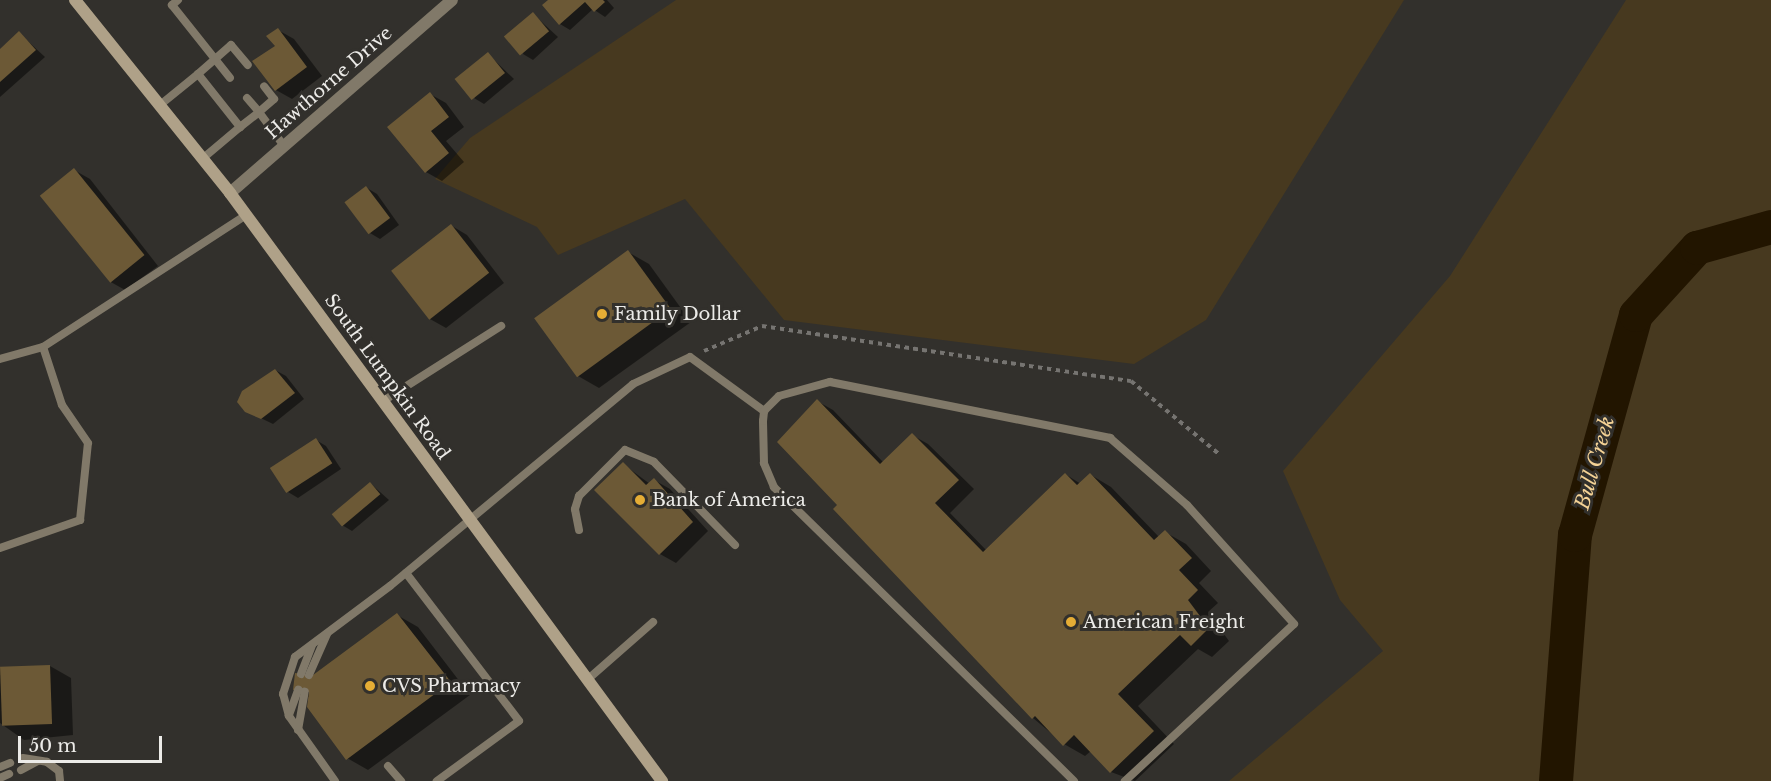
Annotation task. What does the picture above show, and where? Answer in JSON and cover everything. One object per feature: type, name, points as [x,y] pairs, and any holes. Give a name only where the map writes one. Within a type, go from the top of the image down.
[{"type":"main road","name":"South Lumpkin Road","points":[[75,0],[230,193],[662,781]]},
{"type":"street","name":"Hawthorne Drive","points":[[230,193],[452,0]]},
{"type":"lane","points":[[178,0],[172,5],[230,78]]},
{"type":"lane","points":[[160,105],[231,45],[248,66]]},
{"type":"lane","points":[[198,74],[240,127]]},
{"type":"lane","points":[[202,159],[274,99],[264,86]]},
{"type":"lane","points":[[247,98],[284,146]]},
{"type":"lane","points":[[0,359],[43,347],[246,215]]},
{"type":"lane","points":[[383,401],[501,326]]},
{"type":"lane","points":[[0,548],[80,520],[88,443],[62,405],[43,347]]},
{"type":"lane","points":[[336,781],[289,716],[283,694],[287,675],[295,657],[406,573],[633,384],[690,357],[764,411]]},
{"type":"lane","points":[[1074,781],[774,487],[764,463],[764,411],[779,396],[830,382],[1110,438],[1187,505],[1294,624],[1125,781]]},
{"type":"lane","points":[[579,530],[575,509],[579,496],[625,450],[654,462],[735,545]]},
{"type":"lane","points":[[406,573],[519,721],[437,781]]},
{"type":"lane","points":[[587,680],[652,622]]},
{"type":"lane","points":[[313,644],[305,674],[328,631]]},
{"type":"lane","points":[[289,716],[302,691],[298,729]]},
{"type":"lane","points":[[23,758],[53,766],[60,781]]},
{"type":"lane","points":[[21,770],[38,761]]},
{"type":"lane","points":[[0,767],[10,763]]},
{"type":"lane","points":[[388,766],[401,781]]},
{"type":"path","points":[[690,357],[762,326],[1131,381],[1220,455]]},
{"type":"shaded area","points":[[676,0],[1404,0],[1206,320],[1134,364],[784,320],[685,199],[558,255],[537,227],[435,179],[470,138]]},
{"type":"shaded area","points":[[1626,0],[1771,0],[1771,781],[1229,781],[1383,651],[1340,600],[1283,471],[1450,276]]},
{"type":"building","points":[[548,0],[603,0],[605,2],[594,12],[585,2],[559,25],[542,5]]},
{"type":"building","points":[[533,12],[549,31],[520,56],[504,36]]},
{"type":"building","points":[[278,28],[307,67],[275,91],[252,61],[275,46],[266,36]]},
{"type":"building","points":[[19,31],[36,50],[0,82],[0,49]]},
{"type":"building","points":[[488,52],[505,73],[472,100],[455,79]]},
{"type":"building","points":[[430,92],[449,117],[431,131],[449,153],[425,173],[387,127]]},
{"type":"building","points":[[74,168],[144,255],[110,283],[40,196]]},
{"type":"building","points":[[366,186],[390,218],[369,234],[344,202]]},
{"type":"building","points":[[451,224],[489,273],[429,320],[391,271]]},
{"type":"building","name":"Family Dollar","points":[[628,250],[671,309],[577,377],[534,318]]},
{"type":"building","points":[[275,369],[295,393],[261,419],[245,412],[237,402],[242,391]]},
{"type":"building","name":"American Freight","points":[[817,399],[880,464],[912,433],[959,480],[935,503],[983,552],[1065,473],[1077,485],[1090,473],[1154,540],[1165,530],[1192,558],[1179,570],[1198,590],[1188,600],[1209,628],[1191,646],[1180,635],[1118,694],[1154,731],[1110,773],[1074,735],[1063,746],[1035,716],[1032,719],[833,509],[837,505],[777,442]]},
{"type":"building","points":[[316,438],[332,463],[286,493],[270,468]]},
{"type":"building","name":"Bank of America","points":[[623,462],[646,485],[654,478],[693,522],[659,555],[594,490]]},
{"type":"building","points":[[370,482],[380,494],[342,526],[332,514]]},
{"type":"building","name":"CVS Pharmacy","points":[[397,613],[451,682],[346,760],[307,707],[309,692],[293,690],[295,673],[313,675]]},
{"type":"building","points":[[50,665],[52,724],[2,726],[0,667]]},
{"type":"waterway","name":"Bull Creek","points":[[1556,781],[1575,535],[1636,315],[1697,248],[1771,227]]},
{"type":"place","name":"Family Dollar","points":[[602,314]]},
{"type":"place","name":"Bank of America","points":[[640,500]]},
{"type":"place","name":"American Freight","points":[[1071,622]]},
{"type":"place","name":"CVS Pharmacy","points":[[370,686]]}]
